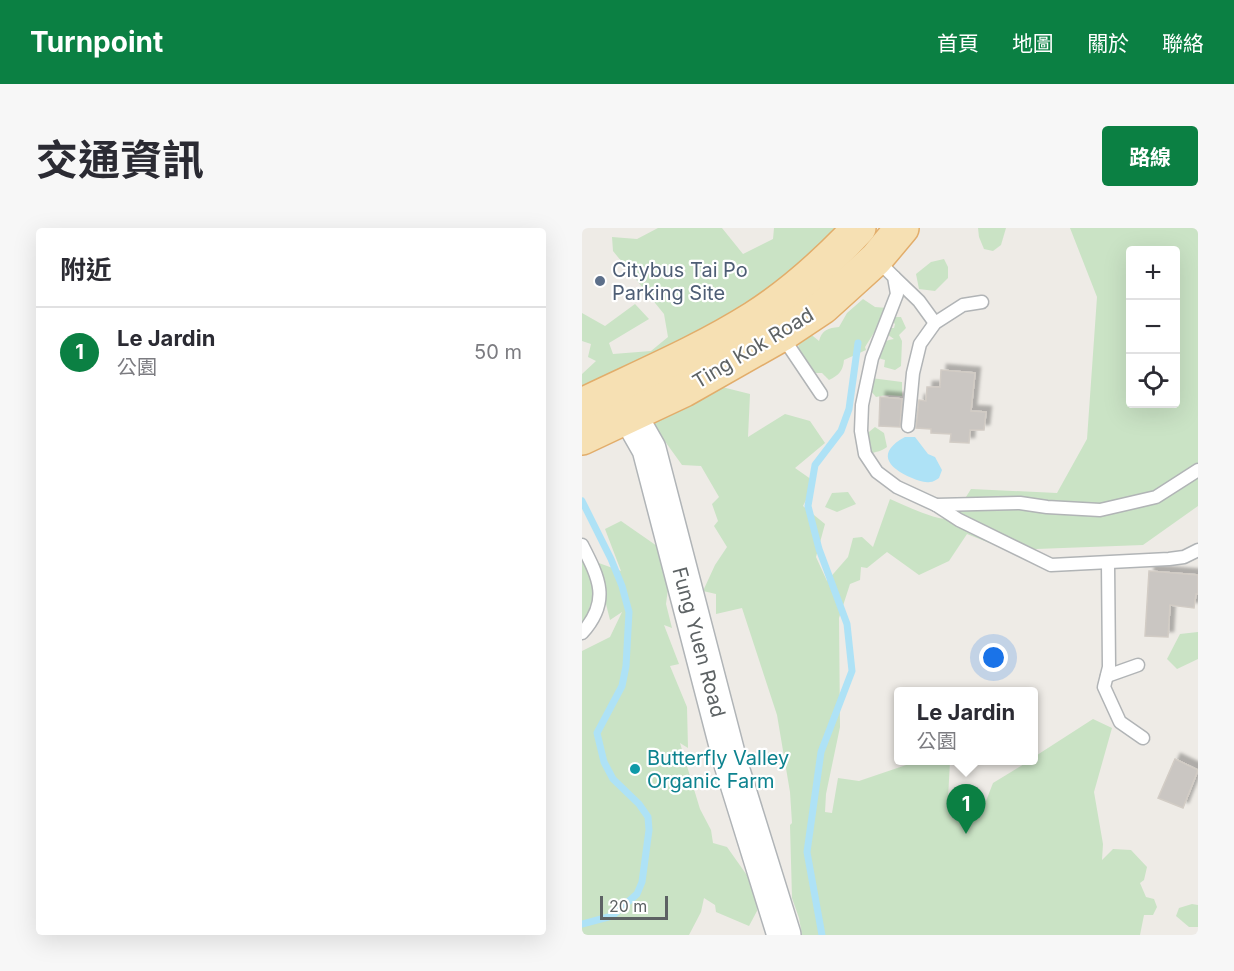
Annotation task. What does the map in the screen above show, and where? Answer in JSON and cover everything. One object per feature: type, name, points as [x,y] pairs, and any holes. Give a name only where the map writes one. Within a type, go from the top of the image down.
[{"type":"main road","name":"Ting Kok Road","points":[[582,438],[622,402],[708,344],[755,317],[802,282],[859,228]]},
{"type":"main road","name":"Ting Kok Road","points":[[582,405],[622,402],[684,390],[781,335],[885,268],[902,228]]},
{"type":"street","name":"Fung Yuen Road","points":[[622,402],[649,449],[730,761],[784,935]]},
{"type":"lane","points":[[885,268],[918,301],[935,323]]},
{"type":"lane","points":[[885,268],[897,294],[872,358],[862,405],[861,431],[865,454],[877,472],[897,487],[936,505],[958,520],[1055,568],[1169,560],[1184,557],[1198,550]]},
{"type":"lane","points":[[908,426],[920,344],[935,323],[963,305],[982,302]]},
{"type":"lane","points":[[781,335],[821,394]]},
{"type":"lane","points":[[936,505],[1020,503],[1100,510],[1156,498],[1198,470]]},
{"type":"lane","points":[[582,545],[599,578],[599,599],[593,621],[582,633]]},
{"type":"lane","points":[[1108,564],[1110,667],[1104,687],[1120,722],[1143,738]]},
{"type":"lane","points":[[1107,676],[1138,665]]},
{"type":"green space","points":[[658,228],[722,228],[743,254],[773,239],[774,228],[872,228],[872,239],[856,251],[766,296],[582,396],[582,374],[596,361],[588,357],[591,344],[582,341],[582,313],[605,326],[635,304],[649,319],[609,343],[613,354],[651,351],[668,337],[664,314],[613,251],[612,237],[637,239]]},
{"type":"green space","points":[[978,228],[1006,228],[1001,245],[993,251],[984,249]]},
{"type":"green space","points":[[1070,228],[1198,228],[1198,506],[1143,545],[1007,550],[967,534],[949,561],[919,575],[887,552],[867,568],[861,567],[860,580],[850,584],[839,618],[840,727],[826,794],[825,812],[832,813],[838,778],[859,781],[906,765],[950,765],[948,799],[974,804],[986,801],[993,783],[1022,765],[1038,765],[1038,754],[1093,719],[1112,728],[1094,792],[1103,844],[1102,860],[1113,849],[1131,850],[1147,867],[1144,880],[1140,883],[1146,897],[1154,899],[1157,907],[1153,915],[1144,915],[1140,935],[802,935],[792,898],[790,792],[777,715],[742,608],[716,614],[716,594],[703,591],[715,565],[727,547],[714,526],[718,521],[712,504],[719,497],[701,466],[682,465],[654,426],[656,409],[706,383],[750,394],[748,437],[785,414],[810,421],[825,443],[795,468],[815,482],[803,506],[825,524],[816,557],[827,581],[848,557],[853,538],[862,537],[873,547],[890,499],[931,516],[957,520],[959,508],[971,489],[1057,493],[1087,439],[1097,297]]},
{"type":"green space","points":[[944,259],[948,267],[948,278],[935,291],[919,289],[916,274],[931,262]]},
{"type":"green space","points":[[863,299],[875,307],[887,308],[865,347],[866,350],[844,360],[840,372],[829,380],[822,373],[815,373],[799,350],[797,334],[802,327],[819,341],[826,330],[839,327],[847,313]]},
{"type":"green space","points":[[894,317],[901,317],[906,328],[899,335],[902,341],[901,366],[895,370],[884,367],[885,360],[878,358],[882,345],[894,339],[884,332],[885,328],[894,328],[895,324],[891,320]]},
{"type":"green space","points":[[871,378],[902,382],[902,396],[876,397],[870,390]]},
{"type":"green space","points":[[875,427],[884,433],[887,447],[869,455],[864,436]]},
{"type":"green space","points":[[848,492],[856,504],[837,512],[825,507],[832,493]]},
{"type":"green space","name":"Butterfly Valley Organic Farm","points":[[621,521],[657,546],[669,581],[666,604],[672,628],[664,625],[679,664],[670,666],[687,707],[688,748],[680,743],[700,809],[711,830],[713,843],[727,847],[756,888],[757,911],[749,926],[716,912],[715,905],[704,898],[701,912],[689,935],[582,935],[582,651],[610,637],[622,612],[610,620],[606,604],[590,606],[586,619],[582,623],[582,557],[621,571],[605,529]]},
{"type":"green space","points":[[1198,632],[1198,659],[1177,669],[1167,659],[1180,634]]},
{"type":"green space","points":[[1192,904],[1198,905],[1198,927],[1189,927],[1176,916],[1179,908]]},
{"type":"water","points":[[905,437],[915,437],[928,454],[935,457],[942,470],[939,478],[931,482],[921,481],[903,474],[891,464],[888,454],[891,448]]},
{"type":"building","points":[[941,370],[975,373],[971,411],[986,412],[984,430],[970,430],[969,443],[950,442],[951,434],[931,433],[931,429],[916,428],[919,400],[926,401],[927,387],[940,387]]},
{"type":"building","points":[[880,397],[902,399],[900,427],[879,426]]},
{"type":"building","points":[[1149,571],[1198,575],[1198,594],[1196,594],[1194,608],[1170,605],[1168,637],[1145,636]]},
{"type":"building","points":[[1175,759],[1198,770],[1183,808],[1158,798]]},
{"type":"waterway","points":[[822,935],[807,852],[821,752],[852,671],[847,624],[819,549],[808,506],[815,465],[841,431],[849,409],[858,343]]},
{"type":"waterway","points":[[582,501],[611,559],[629,612],[626,666],[622,686],[597,733],[604,762],[613,779],[639,804],[648,817],[649,830],[642,882],[637,894],[612,916],[582,924]]},
{"type":"place","name":"Citybus Tai Po Parking Site","points":[[600,281]]},
{"type":"place","name":"Butterfly Valley Organic Farm","points":[[635,769]]},
{"type":"place","name":"Le Jardin","points":[[966,834]]}]
